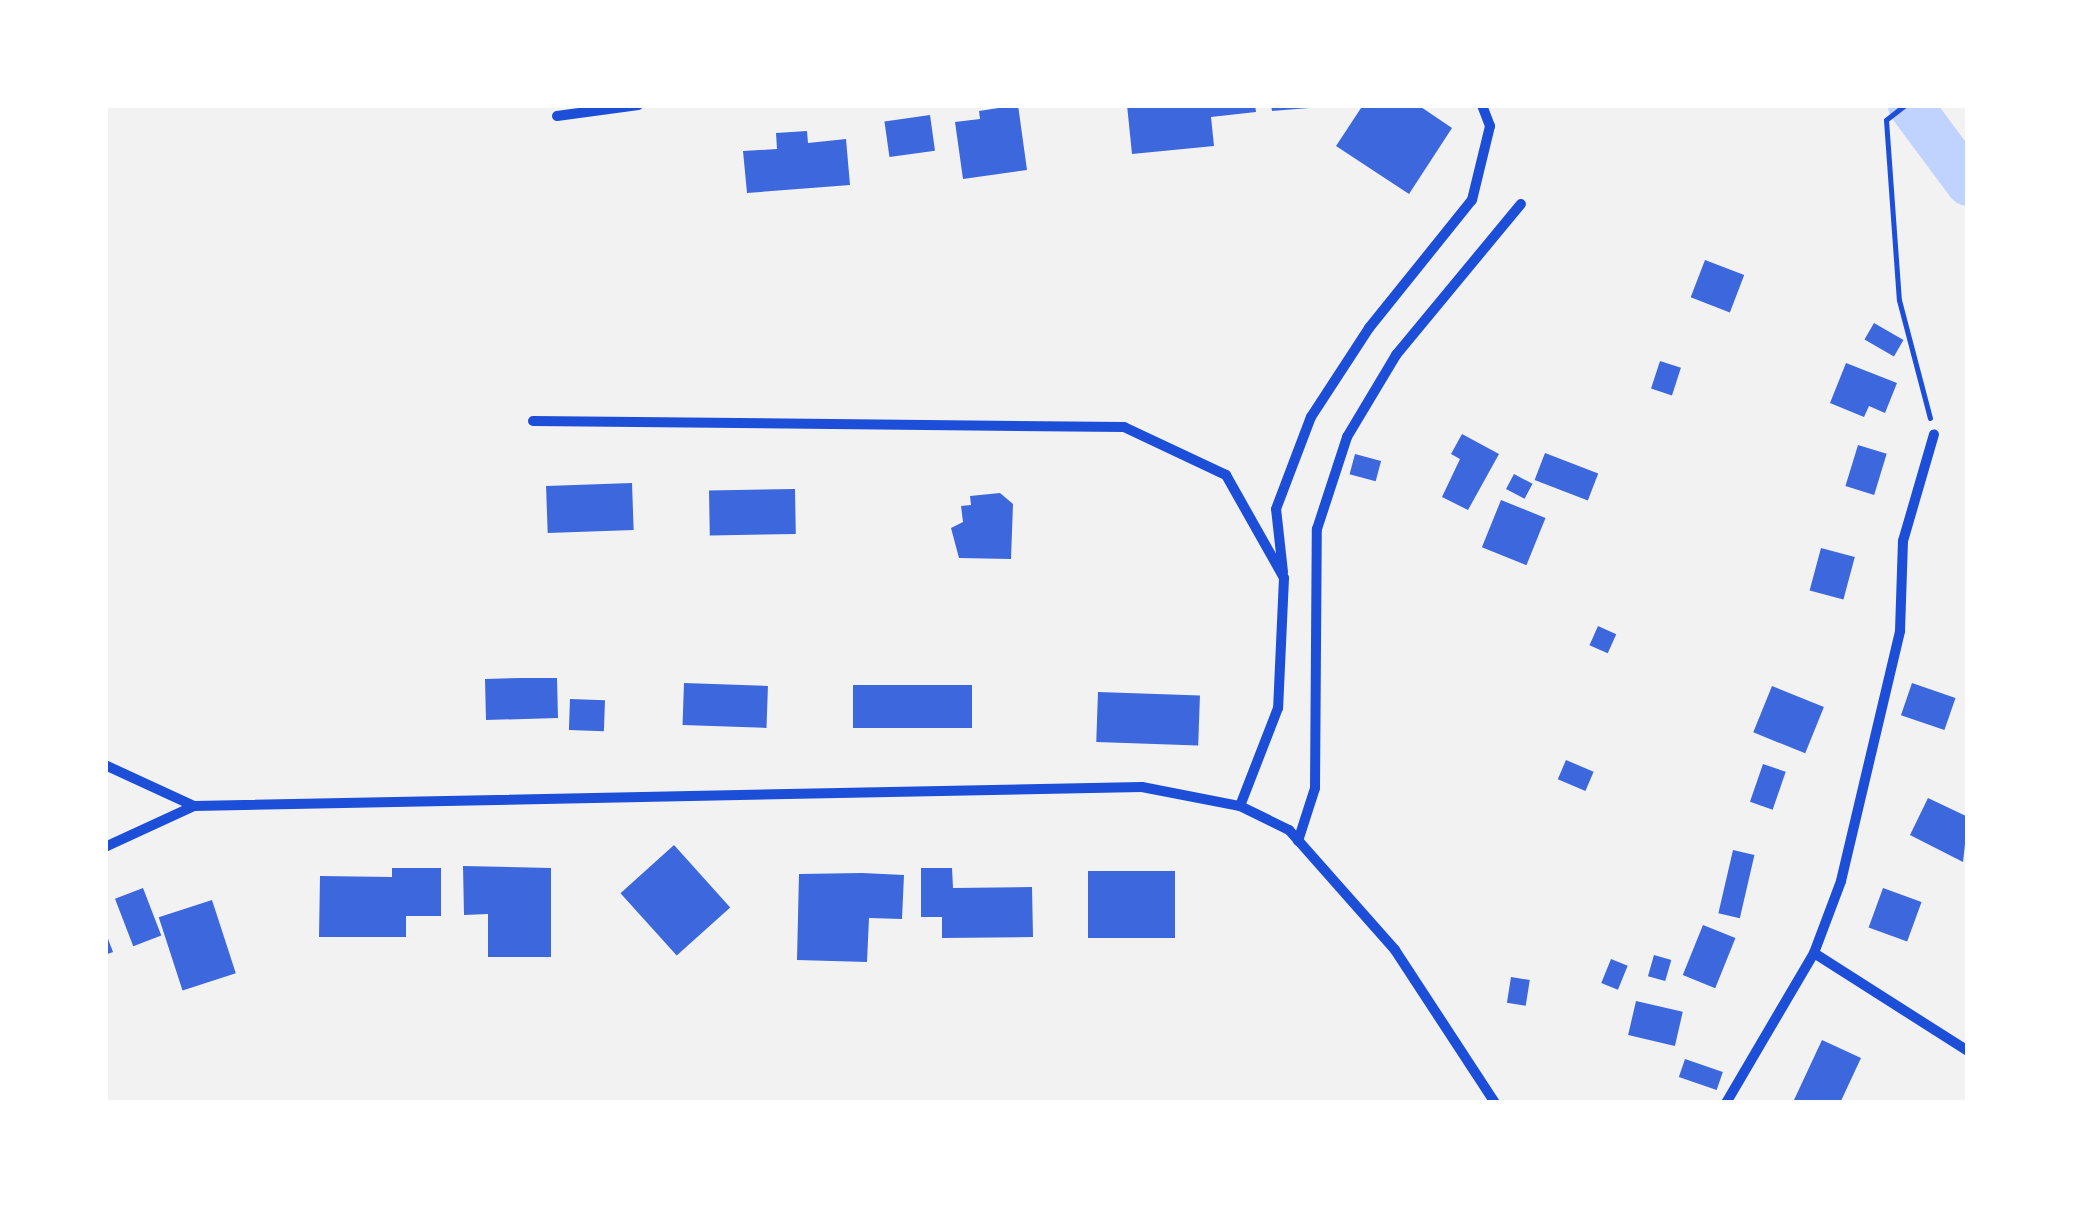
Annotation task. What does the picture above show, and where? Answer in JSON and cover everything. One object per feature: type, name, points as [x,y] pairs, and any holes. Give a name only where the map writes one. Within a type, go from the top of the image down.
[{"type":"street","points":[[557,116],[638,105]]},
{"type":"street","points":[[1240,806],[1278,708],[1284,578],[1276,509],[1311,417],[1369,328],[1472,200],[1490,126],[1482,105]]},
{"type":"street","points":[[1298,841],[1316,788],[1318,529],[1347,438],[1396,355],[1521,204]]},
{"type":"street","points":[[533,421],[1124,427],[1226,476],[1284,578]]},
{"type":"street","points":[[1726,1103],[1814,953],[1867,786],[1900,631],[1903,541],[1934,434]]},
{"type":"street","points":[[105,765],[194,806]]},
{"type":"street","points":[[105,848],[194,806],[1142,787],[1240,806],[1298,841],[1395,950],[1495,1103]]},
{"type":"street","points":[[1814,953],[1968,1051]]},
{"type":"path","points":[[1905,105],[1886,120],[1899,300],[1934,434]]},
{"type":"building","points":[[1018,105],[1027,170],[963,179],[955,122],[980,119],[979,111]]},
{"type":"building","points":[[1127,105],[1255,105],[1256,112],[1211,117],[1214,146],[1132,154]]},
{"type":"building","points":[[1271,105],[1309,105],[1309,108],[1272,111]]},
{"type":"building","points":[[1363,105],[1418,105],[1452,128],[1409,194],[1336,146]]},
{"type":"building","points":[[930,115],[935,151],[889,157],[884,121]]},
{"type":"building","points":[[807,131],[808,143],[846,139],[850,185],[747,193],[743,151],[777,149],[776,133]]},
{"type":"building","points":[[1705,260],[1744,275],[1730,312],[1691,297]]},
{"type":"building","points":[[1874,323],[1903,340],[1894,356],[1864,339]]},
{"type":"building","points":[[1660,361],[1681,368],[1672,395],[1651,389]]},
{"type":"building","points":[[1846,363],[1897,383],[1885,413],[1869,406],[1864,417],[1830,403]]},
{"type":"building","points":[[1462,434],[1499,454],[1468,510],[1442,497],[1460,459],[1451,454]]},
{"type":"building","points":[[1858,445],[1887,454],[1874,495],[1845,486]]},
{"type":"building","points":[[1545,453],[1598,473],[1588,501],[1535,480]]},
{"type":"building","points":[[1355,454],[1381,461],[1376,481],[1350,474]]},
{"type":"building","points":[[1514,474],[1533,484],[1525,499],[1506,489]]},
{"type":"building","points":[[632,483],[634,530],[548,533],[546,486]]},
{"type":"building","points":[[795,489],[796,534],[710,535],[709,491]]},
{"type":"building","points":[[1000,493],[1013,504],[1011,559],[959,558],[951,528],[963,522],[961,506],[971,505],[970,496]]},
{"type":"building","points":[[1501,500],[1546,518],[1526,565],[1482,547]]},
{"type":"building","points":[[1821,548],[1855,557],[1843,600],[1810,591]]},
{"type":"building","points":[[1598,626],[1616,634],[1608,653],[1589,645]]},
{"type":"building","points":[[557,678],[558,718],[486,720],[485,679]]},
{"type":"building","points":[[684,683],[768,686],[766,728],[683,725]]},
{"type":"building","points":[[1912,683],[1955,698],[1944,730],[1901,715]]},
{"type":"building","points":[[853,685],[972,685],[972,728],[853,728]]},
{"type":"building","points":[[1772,686],[1824,707],[1805,753],[1753,732]]},
{"type":"building","points":[[1098,692],[1200,696],[1198,746],[1096,742]]},
{"type":"building","points":[[570,699],[605,700],[604,731],[569,730]]},
{"type":"building","points":[[1566,760],[1594,772],[1585,791],[1558,779]]},
{"type":"building","points":[[1763,764],[1786,772],[1773,810],[1750,802]]},
{"type":"building","points":[[1928,798],[1968,817],[1963,862],[1910,835]]},
{"type":"building","points":[[674,845],[730,907],[677,956],[620,893]]},
{"type":"building","points":[[1733,850],[1754,855],[1740,918],[1718,913]]},
{"type":"building","points":[[463,866],[551,868],[551,957],[488,957],[488,914],[464,915]]},
{"type":"building","points":[[392,868],[441,868],[441,916],[406,916],[406,937],[319,937],[320,876],[392,877]]},
{"type":"building","points":[[921,868],[952,868],[953,888],[1032,887],[1033,937],[942,938],[942,917],[921,917]]},
{"type":"building","points":[[1088,871],[1175,871],[1175,938],[1088,938]]},
{"type":"building","points":[[799,874],[904,875],[902,919],[869,918],[867,962],[797,960]]},
{"type":"building","points":[[143,888],[161,936],[133,946],[115,899]]},
{"type":"building","points":[[1883,888],[1922,902],[1907,941],[1869,927]]},
{"type":"building","points":[[212,900],[236,973],[183,991],[159,917]]},
{"type":"building","points":[[1703,925],[1735,938],[1715,988],[1683,975]]},
{"type":"building","points":[[105,931],[113,952],[105,955]]},
{"type":"building","points":[[1654,955],[1671,960],[1665,981],[1648,976]]},
{"type":"building","points":[[1611,959],[1628,966],[1618,990],[1601,983]]},
{"type":"building","points":[[1511,977],[1530,980],[1526,1006],[1507,1003]]},
{"type":"building","points":[[1636,1001],[1683,1012],[1675,1046],[1628,1035]]},
{"type":"building","points":[[1822,1040],[1861,1058],[1840,1103],[1800,1103],[1794,1100]]},
{"type":"building","points":[[1685,1059],[1723,1072],[1717,1090],[1679,1077]]},
{"type":"waterway","points":[[1910,105],[1968,183]]}]
